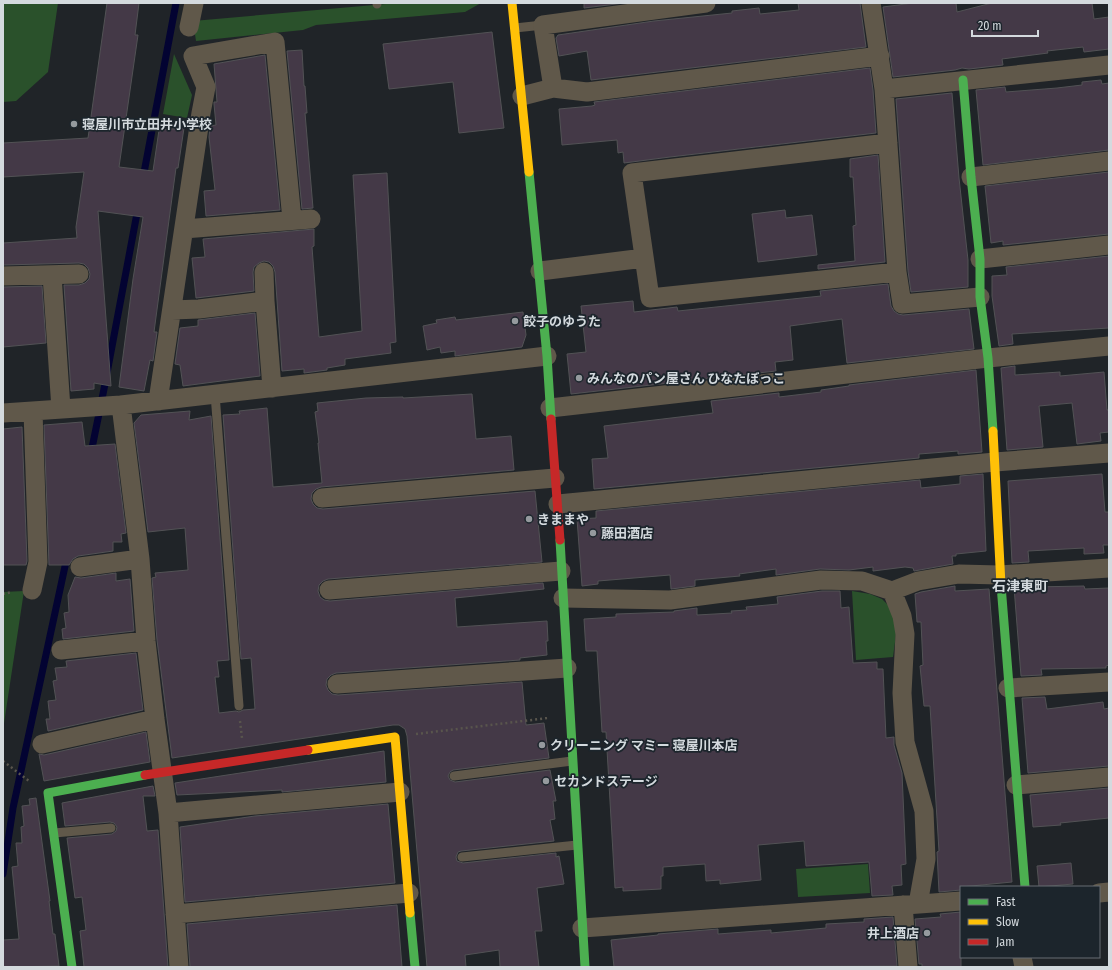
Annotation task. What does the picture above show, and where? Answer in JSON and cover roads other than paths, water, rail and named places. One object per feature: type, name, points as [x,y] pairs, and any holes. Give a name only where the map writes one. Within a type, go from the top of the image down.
[{"type":"street","points":[[189,27],[194,3]]},
{"type":"street","points":[[512,3],[548,356],[585,967]]},
{"type":"street","points":[[553,88],[543,26],[674,5],[706,3]]},
{"type":"street","points":[[871,3],[884,89],[897,272],[902,304],[980,297]]},
{"type":"street","points":[[158,401],[206,87],[193,56],[275,42],[292,220]]},
{"type":"street","points":[[522,96],[553,88],[587,92],[880,56]]},
{"type":"street","points":[[884,89],[1109,65]]},
{"type":"street","points":[[963,80],[971,177],[980,259],[980,297],[988,358],[995,462],[1000,575],[1025,886]]},
{"type":"street","points":[[888,143],[632,173],[650,298],[897,272]]},
{"type":"street","points":[[971,177],[1109,161]]},
{"type":"street","points":[[184,229],[311,219]]},
{"type":"street","points":[[980,259],[1109,245]]},
{"type":"street","points":[[540,271],[644,258]]},
{"type":"street","points":[[264,272],[272,388]]},
{"type":"street","points":[[3,276],[79,274]]},
{"type":"street","points":[[52,275],[61,409]]},
{"type":"street","points":[[172,310],[199,309],[265,301]]},
{"type":"street","points":[[550,408],[988,358],[1109,346]]},
{"type":"street","points":[[3,414],[158,401],[548,356]]},
{"type":"street","points":[[118,405],[140,559],[146,640],[168,813],[179,967]]},
{"type":"street","points":[[32,590],[38,562],[33,411]]},
{"type":"street","points":[[558,504],[995,462],[1109,453]]},
{"type":"street","points":[[322,498],[555,478]]},
{"type":"street","points":[[80,567],[140,559]]},
{"type":"street","points":[[563,598],[670,600],[821,580],[862,581],[892,591],[918,580],[960,574],[1000,575],[1109,568]]},
{"type":"street","points":[[329,590],[561,571]]},
{"type":"street","points":[[892,591],[902,616],[905,634],[902,693],[906,742],[924,811],[926,859],[910,905],[908,967]]},
{"type":"street","points":[[61,650],[146,640]]},
{"type":"street","points":[[337,684],[567,668]]},
{"type":"street","points":[[1008,688],[1109,682]]},
{"type":"street","points":[[42,744],[155,719]]},
{"type":"street","points":[[72,967],[48,793],[163,772],[395,737],[415,967]]},
{"type":"street","points":[[1016,785],[1109,777]]},
{"type":"street","points":[[168,813],[400,792]]},
{"type":"street","points":[[175,914],[409,892]]},
{"type":"street","points":[[582,928],[960,901]]},
{"type":"lane","points":[[514,28],[543,26]]},
{"type":"lane","points":[[215,394],[239,706]]},
{"type":"lane","points":[[454,776],[572,761]]},
{"type":"lane","points":[[54,833],[112,828]]},
{"type":"lane","points":[[462,857],[577,845]]},
{"type":"waterway","points":[[143,178],[176,3]]},
{"type":"waterway","points":[[91,453],[138,208]]},
{"type":"waterway","points":[[3,874],[13,808],[67,557]]},
{"type":"place","name":"寝屋川市立田井小学校","points":[[74,124]]},
{"type":"place","name":"餃子のゆうた","points":[[515,321]]},
{"type":"place","name":"みんなのパン屋さん ひなたぼっこ","points":[[579,378]]},
{"type":"place","name":"きままや","points":[[529,519]]},
{"type":"place","name":"藤田酒店","points":[[593,533]]},
{"type":"place","name":"クリーニング マミー 寝屋川本店","points":[[542,745]]},
{"type":"place","name":"セカンドステージ","points":[[546,781]]},
{"type":"place","name":"井上酒店","points":[[927,933]]},
{"type":"district","name":"石津東町","points":[[1020,586]]}]
